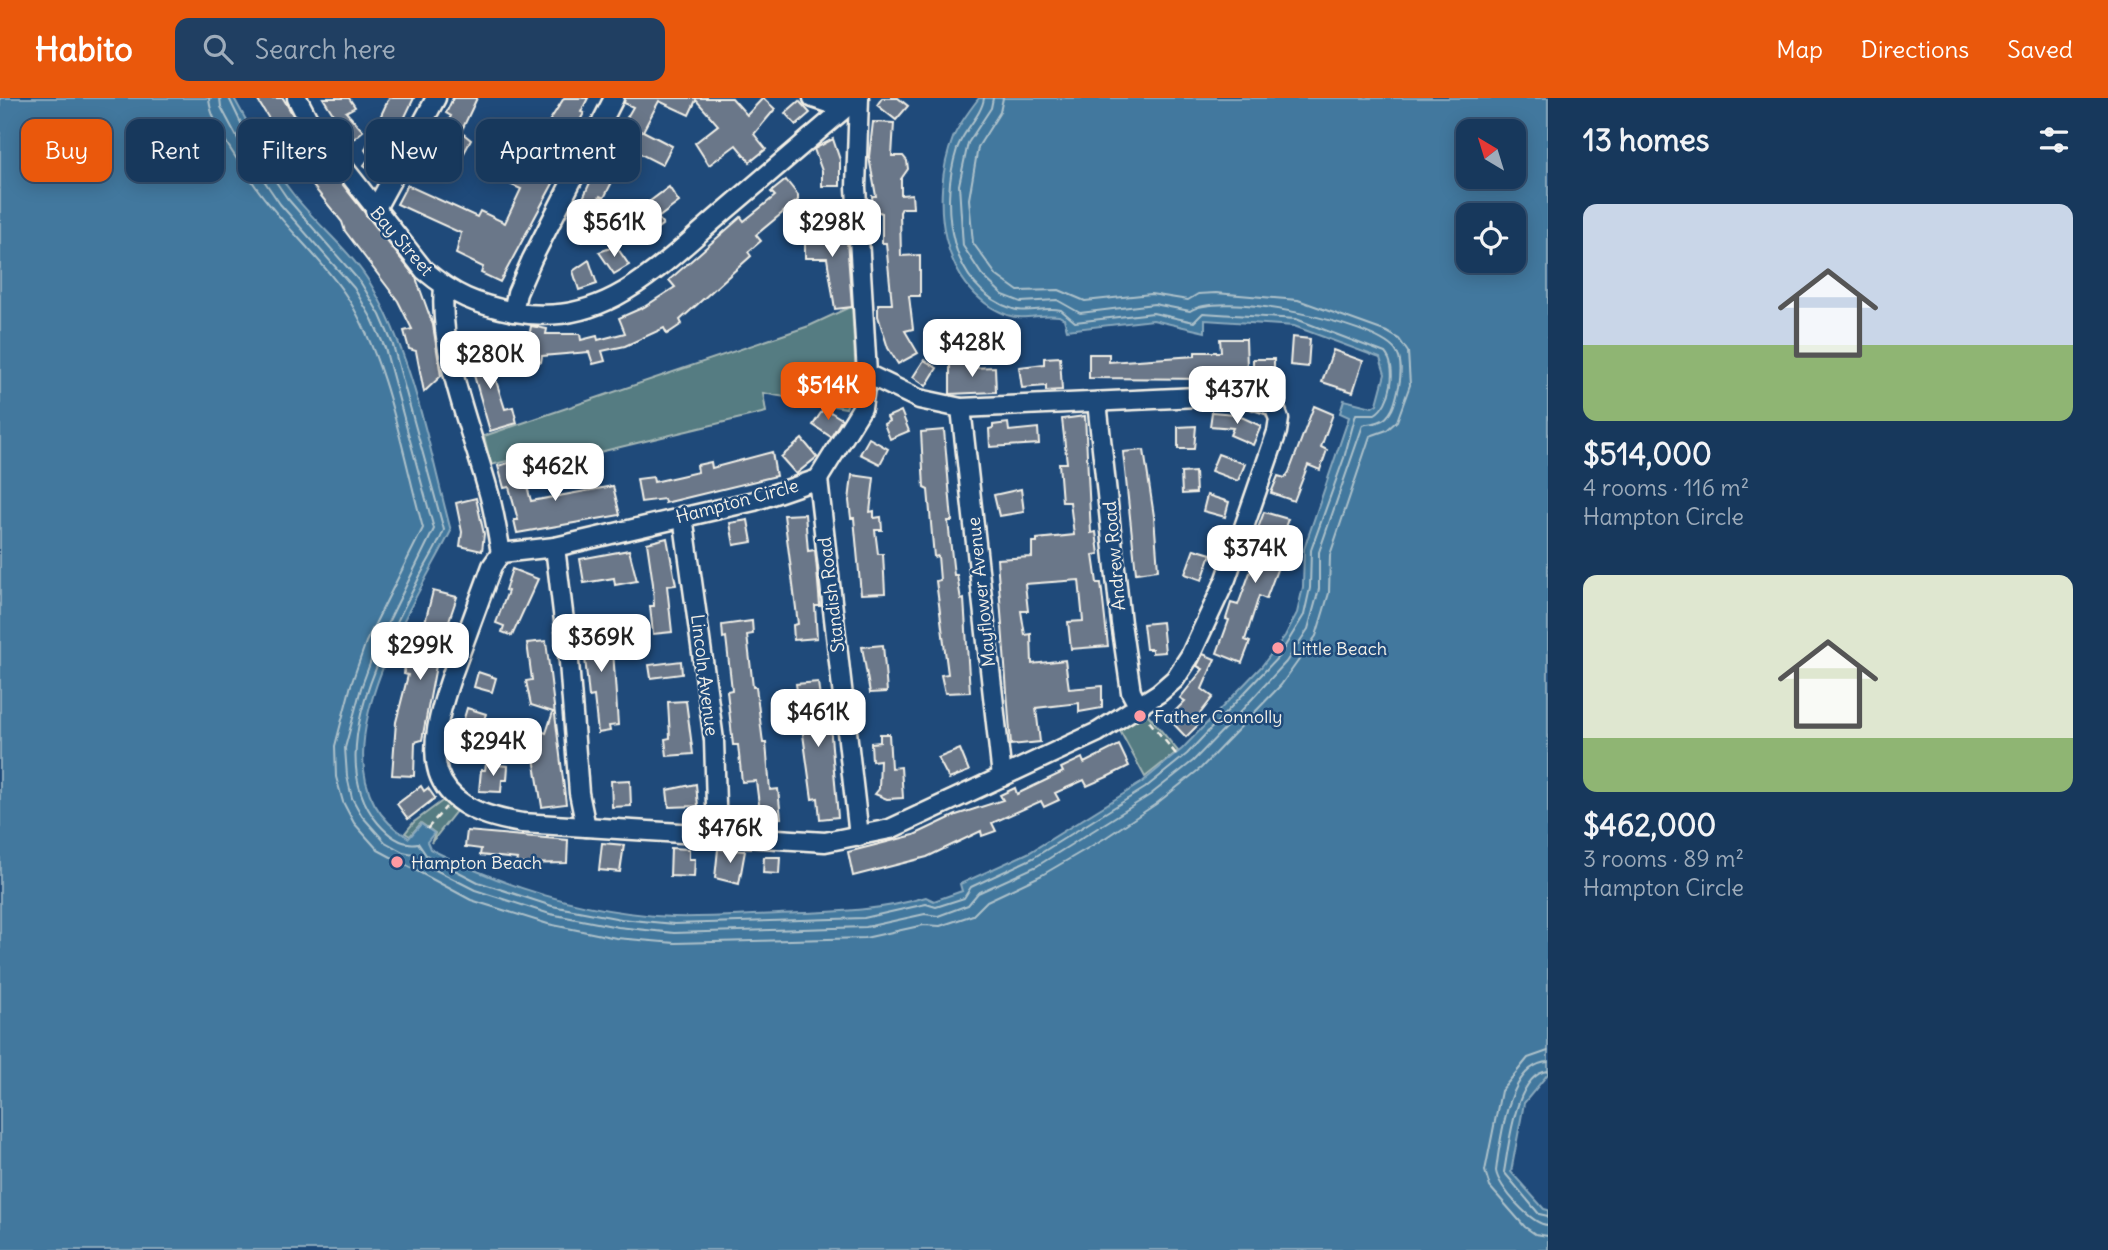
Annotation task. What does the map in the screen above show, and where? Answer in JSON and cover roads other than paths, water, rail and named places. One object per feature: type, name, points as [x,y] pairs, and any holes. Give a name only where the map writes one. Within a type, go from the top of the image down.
[{"type":"street","name":"Bay Street","points":[[297,98],[312,127],[424,270],[444,287],[481,306],[538,317],[581,312],[622,294],[646,278],[856,98]]},
{"type":"street","points":[[375,210],[436,98]]},
{"type":"street","points":[[513,312],[517,293],[532,259],[614,98]]},
{"type":"street","points":[[813,98],[831,104],[856,98]]},
{"type":"street","name":"Hampton Circle","points":[[501,553],[555,547],[754,501],[818,479],[862,408],[867,374],[856,187],[856,98]]},
{"type":"street","points":[[444,287],[442,312],[447,342],[489,494],[501,553],[492,566],[457,660],[434,737],[438,771],[454,798],[480,814],[496,819],[825,842],[859,836],[900,825],[1098,732],[1139,707],[1175,679],[1209,621],[1279,419],[1274,405],[1241,395],[961,408],[919,400],[867,374]]},
{"type":"street","name":"Andrew Road","points":[[1097,402],[1121,623],[1131,692],[1139,707]]},
{"type":"street","name":"Mayflower Avenue","points":[[961,408],[1002,777]]},
{"type":"street","name":"Standish Road","points":[[818,479],[859,836]]},
{"type":"street","name":"Lincoln Avenue","points":[[682,516],[714,740],[717,836]]},
{"type":"street","points":[[555,547],[569,662],[579,793],[586,827]]},
{"type":"water","points":[[0,98],[234,98],[246,119],[238,119],[238,182],[283,182],[362,271],[385,312],[398,341],[419,404],[451,531],[392,646],[375,690],[365,734],[365,775],[378,810],[409,838],[421,824],[434,833],[427,842],[430,849],[518,887],[609,910],[686,917],[853,910],[889,906],[926,897],[934,901],[962,891],[960,884],[1030,852],[1141,783],[1182,749],[1261,667],[1285,636],[1297,613],[1303,587],[1304,549],[1349,417],[1340,413],[1344,400],[1372,407],[1377,404],[1385,374],[1380,358],[1294,326],[1205,320],[1205,332],[1153,320],[1067,330],[1064,319],[1059,316],[1013,317],[984,302],[967,285],[954,263],[946,239],[942,213],[942,187],[953,138],[979,98],[1548,98],[1548,1074],[1524,1103],[1511,1172],[1544,1209],[1548,1210],[1548,1250],[0,1250]]},
{"type":"place","name":"Little Beach","points":[[1278,648]]},
{"type":"place","name":"Father Connolly","points":[[1140,716]]},
{"type":"place","name":"Hampton Beach","points":[[397,862]]}]
